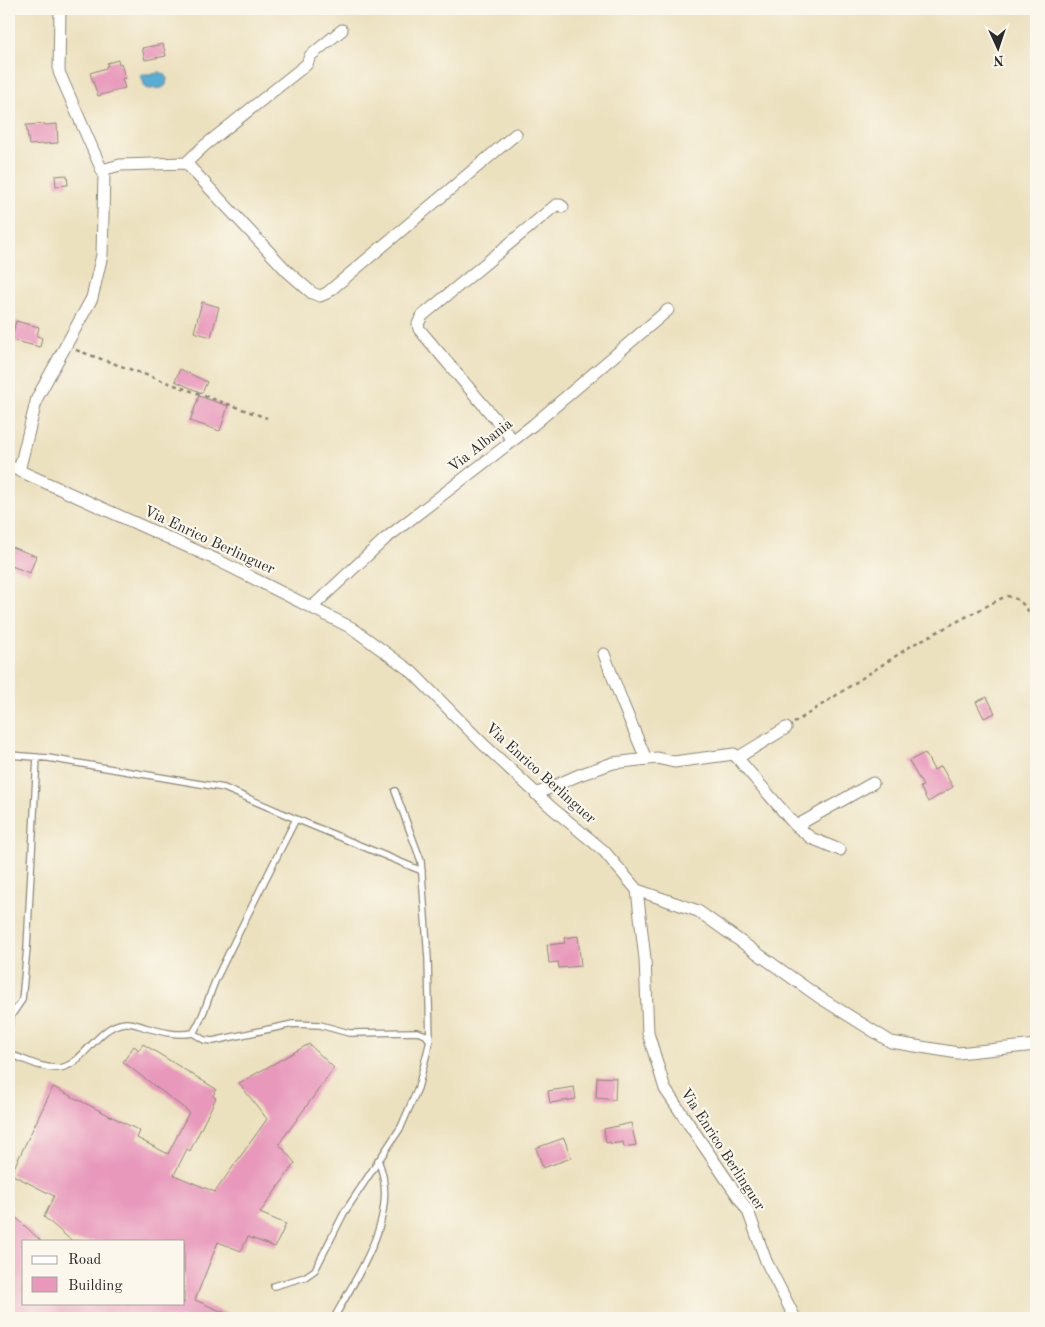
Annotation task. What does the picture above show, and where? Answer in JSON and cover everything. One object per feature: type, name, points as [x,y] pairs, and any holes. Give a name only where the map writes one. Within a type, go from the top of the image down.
[{"type":"street","points":[[14,469],[36,398],[92,298],[102,255],[104,175],[59,72],[60,9]]},
{"type":"street","points":[[102,170],[120,165],[186,163],[307,64],[310,56],[342,30]]},
{"type":"street","points":[[186,163],[287,271],[312,293],[320,296],[327,293],[516,134]]},
{"type":"street","points":[[513,440],[419,329],[418,324],[422,316],[556,206],[560,205],[563,207]]},
{"type":"street","name":"Via Albania","points":[[312,607],[385,539],[513,440],[668,310]]},
{"type":"street","name":"Via Enrico Berlinguer","points":[[14,469],[218,560],[352,628],[412,672],[483,744],[536,794],[604,851],[637,890],[645,959],[648,1033],[665,1089],[748,1212],[766,1261],[795,1318]]},
{"type":"street","points":[[604,654],[646,759]]},
{"type":"street","points":[[737,758],[786,728]]},
{"type":"street","points":[[536,794],[579,775],[614,763],[657,758],[674,762],[734,754],[796,826],[811,838],[840,850]]},
{"type":"street","points":[[796,826],[873,783]]},
{"type":"street","points":[[637,890],[698,911],[819,997],[891,1042],[958,1053],[1036,1045]]},
{"type":"lane","points":[[9,755],[37,757],[224,788],[422,871]]},
{"type":"lane","points":[[9,1026],[12,1016],[22,1000],[27,948],[37,757]]},
{"type":"lane","points":[[274,1286],[305,1277],[315,1270],[344,1213],[401,1127],[418,1088],[430,1041],[428,958],[421,861],[395,791]]},
{"type":"lane","points":[[193,1033],[213,984],[296,819]]},
{"type":"lane","points":[[9,1054],[43,1067],[59,1068],[68,1066],[104,1031],[114,1025],[126,1023],[167,1033],[193,1033],[204,1040],[213,1041],[293,1024],[320,1025],[349,1032],[417,1032],[426,1035],[430,1041]]},
{"type":"lane","points":[[334,1318],[371,1252],[382,1217],[385,1195],[384,1172],[378,1160]]},
{"type":"path","points":[[66,346],[267,418]]},
{"type":"path","points":[[786,728],[914,644],[1006,596],[1024,604],[1036,624]]},
{"type":"water","points":[[159,72],[165,74],[167,78],[166,85],[162,88],[149,89],[145,87],[140,78],[142,74],[155,74]]},
{"type":"building","points":[[163,44],[166,56],[145,60],[142,48]]},
{"type":"building","points":[[118,60],[119,64],[121,63],[125,78],[122,79],[125,88],[98,96],[90,73],[106,68],[108,66],[107,63]]},
{"type":"building","points":[[57,124],[58,143],[29,145],[26,125]]},
{"type":"building","points":[[67,175],[68,185],[56,186],[55,176]]},
{"type":"building","points":[[202,302],[219,307],[211,337],[194,332]]},
{"type":"building","points":[[16,321],[39,327],[37,336],[42,338],[40,347],[11,340]]},
{"type":"building","points":[[180,369],[207,382],[202,393],[175,381]]},
{"type":"building","points":[[199,396],[228,406],[220,431],[190,421]]},
{"type":"building","points":[[9,546],[36,556],[30,573],[9,565]]},
{"type":"building","points":[[987,697],[995,713],[984,718],[976,702]]},
{"type":"building","points":[[925,753],[934,770],[941,766],[953,787],[928,802],[920,787],[923,786],[909,761]]},
{"type":"building","points":[[578,936],[581,966],[559,968],[558,962],[549,963],[547,945],[565,943],[564,938]]},
{"type":"building","points":[[143,1044],[216,1089],[213,1096],[216,1098],[190,1151],[187,1149],[174,1175],[215,1192],[267,1119],[239,1083],[309,1044],[334,1068],[279,1144],[295,1163],[260,1213],[286,1224],[275,1247],[248,1237],[241,1251],[218,1242],[195,1300],[237,1318],[9,1318],[9,1211],[40,1240],[22,1240],[22,1304],[185,1304],[185,1240],[71,1240],[44,1217],[54,1196],[11,1174],[53,1087],[140,1131],[137,1138],[168,1154],[189,1112],[123,1062],[134,1046],[139,1050]]},
{"type":"building","points":[[597,1077],[616,1078],[615,1100],[596,1098]]},
{"type":"building","points":[[574,1087],[576,1099],[550,1103],[548,1091]]},
{"type":"building","points":[[631,1123],[636,1145],[624,1147],[623,1142],[606,1143],[604,1129]]},
{"type":"building","points":[[564,1138],[571,1158],[543,1168],[536,1148]]}]
